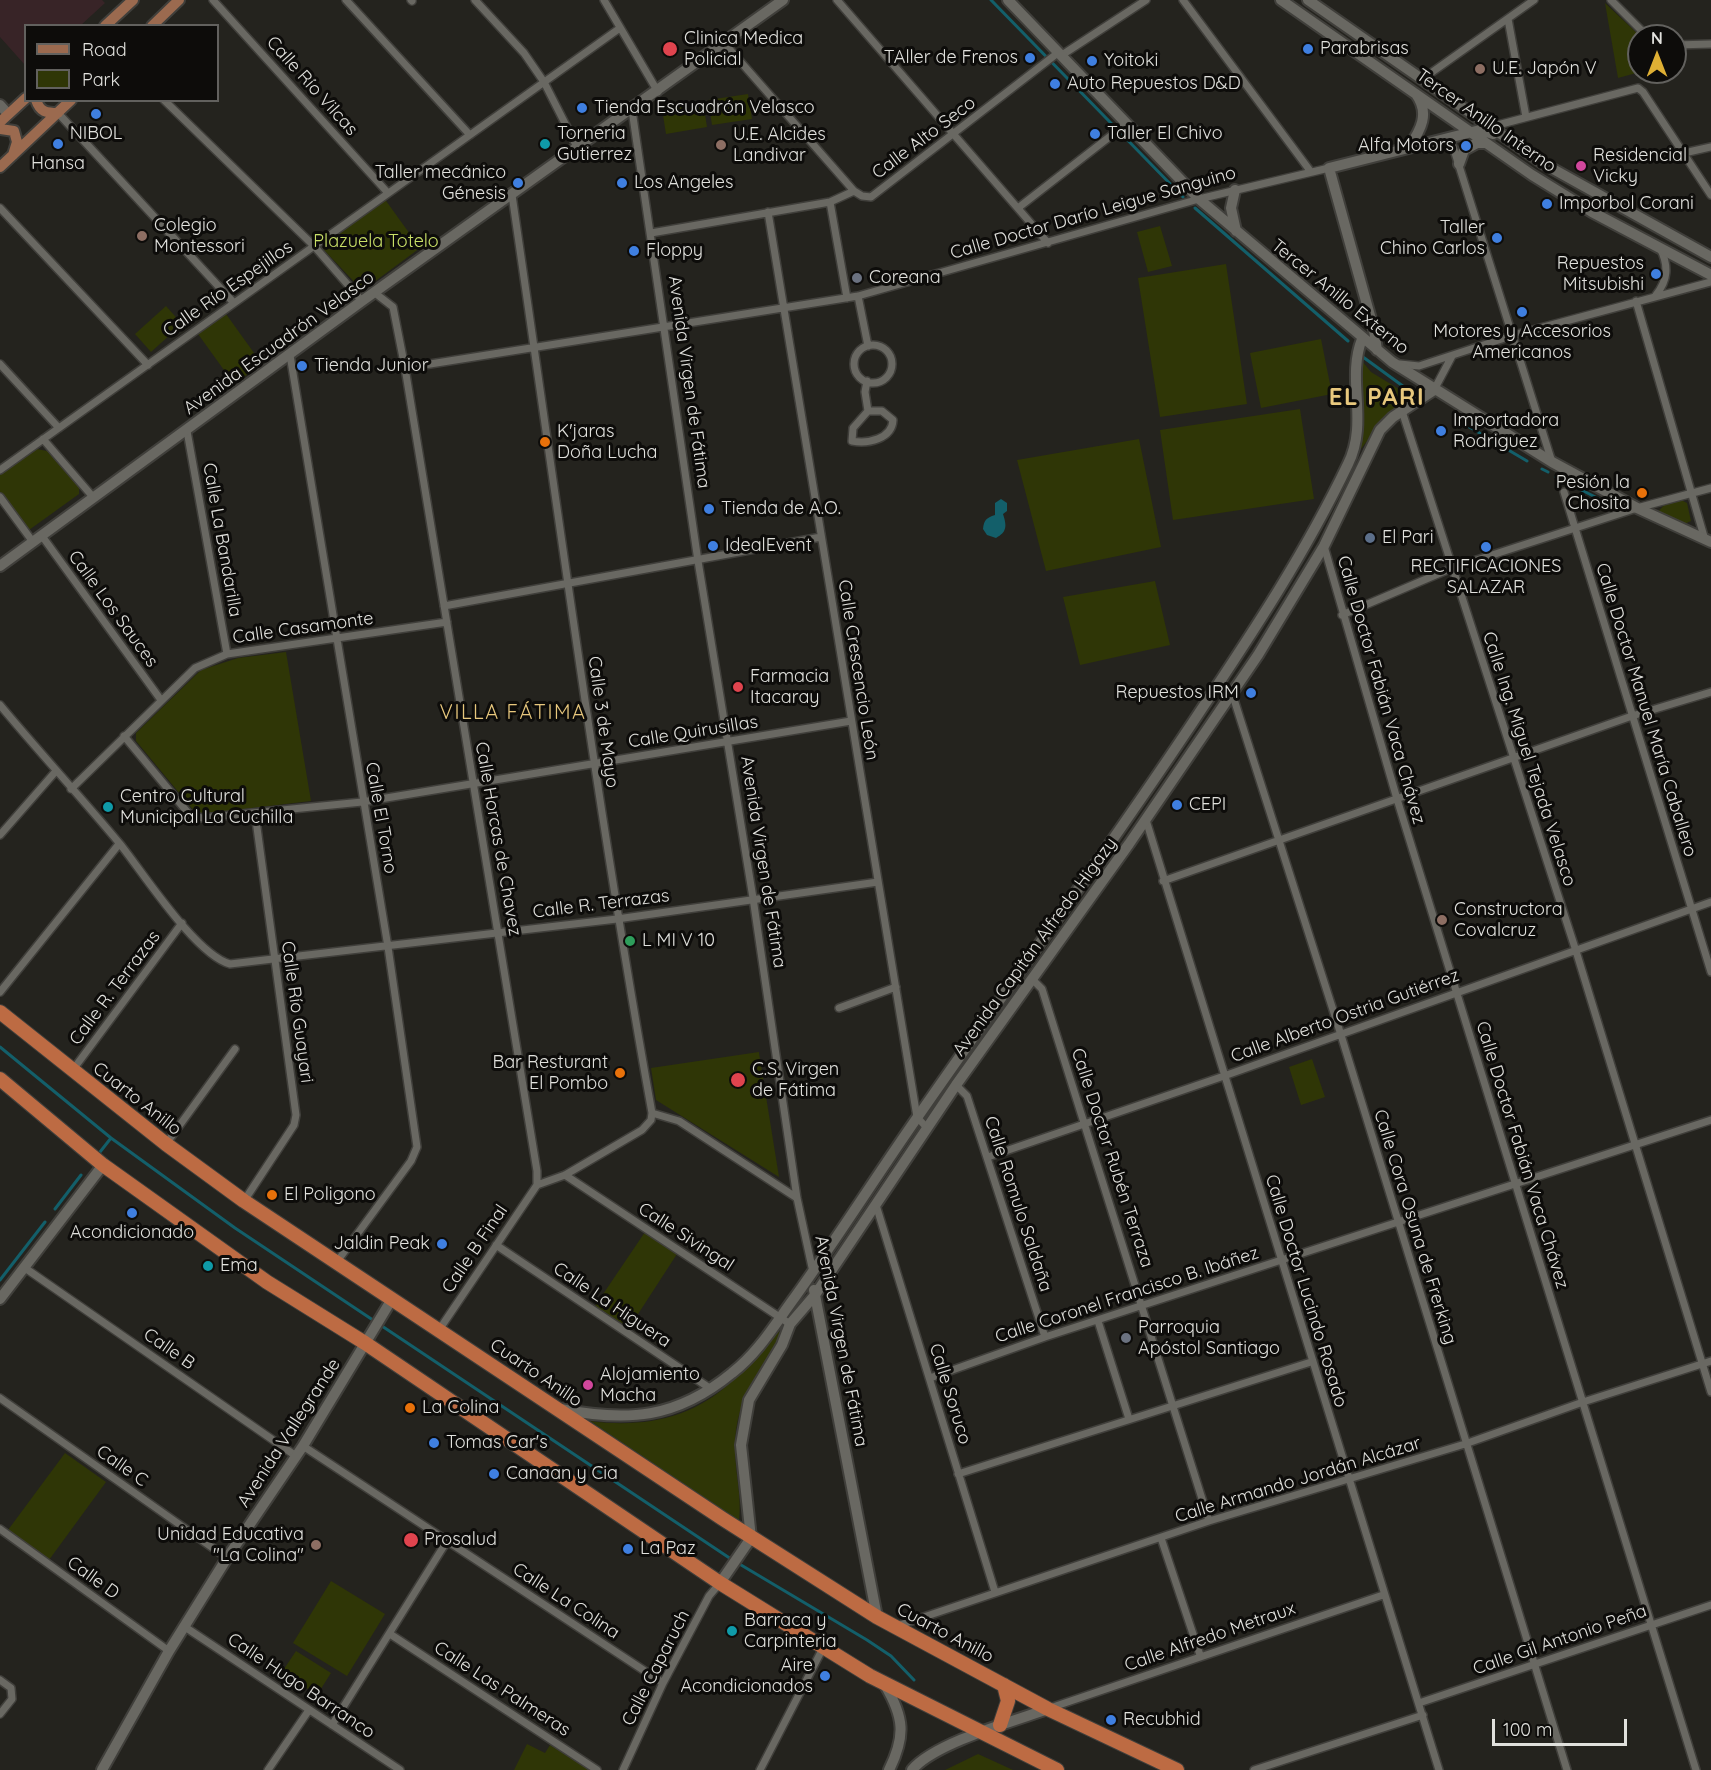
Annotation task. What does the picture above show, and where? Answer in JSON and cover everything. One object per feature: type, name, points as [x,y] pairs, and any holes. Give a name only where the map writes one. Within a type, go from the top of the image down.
[{"type":"highway","name":"Cuarto Anillo","points":[[0,1012],[166,1144],[244,1201],[556,1408],[748,1543],[894,1627],[1048,1709],[1178,1770]]},
{"type":"highway","points":[[0,1079],[104,1165],[267,1282],[365,1343],[724,1577],[823,1648],[885,1685],[1057,1770]]},
{"type":"highway","points":[[1000,1725],[1008,1701],[1004,1685]]},
{"type":"main road","points":[[107,24],[133,0]]},
{"type":"main road","points":[[154,24],[179,0]]},
{"type":"main road","points":[[4,118],[24,100]]},
{"type":"main road","points":[[37,102],[44,112],[58,113]]},
{"type":"main road","points":[[0,167],[69,102]]},
{"type":"main road","points":[[0,129],[14,131],[16,142],[13,155]]},
{"type":"street","name":"Calle Río Vilcas","points":[[213,0],[388,193]]},
{"type":"street","points":[[346,0],[470,135]]},
{"type":"street","points":[[475,0],[524,53],[544,82],[577,147]]},
{"type":"street","points":[[604,0],[658,92]]},
{"type":"street","name":"Avenida Escuadrón Velasco","points":[[0,566],[362,301],[658,92],[783,0]]},
{"type":"street","points":[[837,0],[956,134],[1048,243]]},
{"type":"street","name":"Tercer Anillo Externo","points":[[1008,0],[1124,126],[1197,200],[1362,339],[1434,390],[1552,462],[1637,508],[1708,541]]},
{"type":"street","name":"Calle Alto Seco","points":[[651,233],[830,202],[854,191],[862,196],[871,196],[956,134],[1045,63],[1146,0]]},
{"type":"street","points":[[1183,0],[1311,172]]},
{"type":"street","points":[[1420,80],[1534,0]]},
{"type":"street","points":[[1611,0],[1635,24]]},
{"type":"street","points":[[1283,2],[1296,6],[1311,1]]},
{"type":"street","name":"Tercer Anillo Interno","points":[[1311,1],[1420,80],[1523,150],[1603,199],[1711,257]]},
{"type":"street","name":"Tercer Anillo Interno","points":[[1283,2],[1414,91],[1484,143],[1582,206],[1711,275]]},
{"type":"street","points":[[1508,19],[1526,117]]},
{"type":"street","name":"Calle Río Espejillos","points":[[0,470],[620,28]]},
{"type":"street","points":[[724,44],[854,191]]},
{"type":"street","points":[[1687,45],[1711,44]]},
{"type":"street","points":[[1410,72],[1419,83],[1463,119],[1469,132],[1485,130],[1523,150]]},
{"type":"street","points":[[1490,127],[1632,88],[1643,92],[1711,195]]},
{"type":"street","points":[[1409,147],[1423,123],[1421,100],[1414,91]]},
{"type":"street","points":[[166,102],[314,246],[362,301]]},
{"type":"street","points":[[0,105],[4,118]]},
{"type":"street","name":"Avenida Virgen de Fátima","points":[[632,110],[698,561],[753,898],[797,1198],[813,1272],[815,1295],[877,1617]]},
{"type":"street","points":[[58,113],[234,303]]},
{"type":"street","points":[[1018,208],[1124,126]]},
{"type":"street","name":"Calle Doctor Darío Leigue Sanguino","points":[[405,368],[858,296],[1197,200],[1469,132]]},
{"type":"street","points":[[1450,137],[1552,462]]},
{"type":"street","points":[[1459,164],[1464,150],[1477,143],[1484,143]]},
{"type":"street","points":[[1684,153],[1711,147]]},
{"type":"street","points":[[1329,168],[1374,330],[1377,350]]},
{"type":"street","points":[[1235,190],[1231,217],[1238,234]]},
{"type":"street","name":"Calle 3 de Mayo","points":[[512,195],[593,763],[617,919],[652,1113]]},
{"type":"street","points":[[830,202],[847,298]]},
{"type":"street","points":[[0,208],[148,365]]},
{"type":"street","name":"Calle Crescencio León","points":[[768,212],[917,1117]]},
{"type":"street","points":[[1656,295],[1666,278],[1667,267],[1660,248]]},
{"type":"street","points":[[1392,362],[1419,366],[1514,335],[1711,282]]},
{"type":"street","name":"Calle Horcas de Chavez","points":[[375,293],[393,307],[405,368],[499,931],[537,1171],[537,1185]]},
{"type":"street","points":[[858,296],[868,346]]},
{"type":"street","points":[[1636,301],[1708,541]]},
{"type":"street","name":"Avenida Capitán Alfredo Higazy","points":[[556,1408],[594,1415],[639,1417],[672,1410],[711,1389],[734,1372],[765,1342],[917,1117],[1242,649],[1318,526],[1351,459],[1357,437],[1359,417],[1355,368],[1356,354],[1362,339]]},
{"type":"street","points":[[874,345],[886,350],[892,367],[885,378],[867,381],[858,374],[854,363],[858,352],[874,345]]},
{"type":"street","name":"Calle El Torno","points":[[290,355],[362,802],[388,947],[417,1147],[411,1161],[336,1263]]},
{"type":"street","name":"Avenida Capitán Alfredo Higazy","points":[[748,1543],[741,1444],[744,1422],[749,1400],[782,1346],[790,1324],[815,1295],[956,1085],[1146,820],[1232,693],[1324,546],[1380,430],[1402,411],[1434,390],[1452,356]]},
{"type":"street","points":[[0,363],[59,428]]},
{"type":"street","points":[[867,381],[865,392],[868,411]]},
{"type":"street","points":[[868,411],[888,414],[893,420],[893,428],[890,433],[869,441],[852,441],[853,428],[868,411]]},
{"type":"street","name":"Calle Ing. Miguel Tejada Velasco","points":[[1402,411],[1576,951],[1711,1392]]},
{"type":"street","name":"Calle La Bandarilla","points":[[187,431],[228,654]]},
{"type":"street","points":[[43,439],[93,497]]},
{"type":"street","points":[[1342,615],[1452,568],[1637,508],[1711,488]]},
{"type":"street","name":"Calle Doctor Manuel María Caballero","points":[[1564,492],[1711,972]]},
{"type":"street","name":"Calle Los Sauces","points":[[0,497],[37,539],[161,700]]},
{"type":"street","points":[[444,606],[821,537]]},
{"type":"street","name":"Calle Doctor Fabián Vaca Chávez","points":[[1324,546],[1342,615],[1514,1184],[1696,1770]]},
{"type":"street","name":"Calle Casamonte","points":[[71,789],[195,668],[228,654],[447,622]]},
{"type":"street","points":[[1163,881],[1632,716],[1711,692]]},
{"type":"street","name":"Calle Cora Osuna de Frerking","points":[[1232,693],[1341,1035],[1567,1770]]},
{"type":"street","points":[[0,705],[119,844],[182,923]]},
{"type":"street","name":"Calle Quirusillas","points":[[124,736],[189,814],[202,818],[362,802],[851,721]]},
{"type":"street","points":[[0,835],[56,771]]},
{"type":"street","name":"Calle Río Guayari","points":[[244,1201],[296,1120],[255,813]]},
{"type":"street","name":"Calle Doctor Lucindo Rosado","points":[[1146,820],[1282,1260],[1311,1362],[1439,1770]]},
{"type":"street","points":[[1116,833],[1129,844]]},
{"type":"street","points":[[0,992],[119,844]]},
{"type":"street","name":"Calle R. Terrazas","points":[[72,1071],[182,923],[221,962],[231,964],[275,961],[499,931],[617,919],[878,882]]},
{"type":"street","name":"Calle Alberto Ostria Gutiérrez","points":[[988,1157],[1341,1035],[1456,991],[1711,902]]},
{"type":"street","name":"Calle Doctor Rubén Terraza","points":[[1032,979],[1042,989],[1086,1123],[1209,1521]]},
{"type":"street","points":[[839,1008],[896,987]]},
{"type":"street","points":[[166,1144],[236,1049]]},
{"type":"street","name":"Calle Romulo Saldaña","points":[[956,1085],[968,1096],[1045,1337]]},
{"type":"street","points":[[537,1185],[565,1175],[642,1130],[651,1120],[652,1113],[679,1121],[797,1198]]},
{"type":"street","points":[[917,1117],[927,1128]]},
{"type":"street","name":"Calle Coronel Francisco B. Ibáñez","points":[[930,1378],[1045,1337],[1711,1120]]},
{"type":"street","points":[[0,1299],[104,1165]]},
{"type":"street","name":"Calle Sivingal","points":[[565,1175],[790,1324]]},
{"type":"street","name":"Calle B Final","points":[[439,1330],[537,1185]]},
{"type":"street","name":"Calle Soruco","points":[[876,1205],[995,1592]]},
{"type":"street","name":"Calle La Higuera","points":[[496,1245],[711,1389]]},
{"type":"street","name":"Calle B","points":[[25,1268],[299,1451]]},
{"type":"street","name":"Avenida Vallegrande","points":[[102,1770],[169,1651],[227,1558],[299,1451],[392,1299]]},
{"type":"street","points":[[1098,1321],[1129,1419]]},
{"type":"street","name":"Calle Armando Jordán Alcázar","points":[[894,1627],[1209,1521],[1466,1444],[1582,1402],[1711,1361]]},
{"type":"street","points":[[958,1474],[1311,1362]]},
{"type":"street","name":"Calle C","points":[[0,1398],[227,1558]]},
{"type":"street","name":"Calle La Colina","points":[[299,1451],[447,1541],[663,1683]]},
{"type":"street","name":"Calle D","points":[[0,1529],[169,1651]]},
{"type":"street","points":[[1161,1538],[1200,1655]]},
{"type":"street","points":[[332,1725],[447,1541]]},
{"type":"street","points":[[724,1577],[748,1543]]},
{"type":"street","name":"Calle Caparuch","points":[[623,1770],[663,1683],[709,1596],[724,1577]]},
{"type":"street","name":"Calle Alfredo Metraux","points":[[1048,1709],[1200,1655],[1383,1595]]},
{"type":"street","name":"Calle Gil Antonio Peña","points":[[1419,1703],[1711,1605]]},
{"type":"street","name":"Calle Hugo Barranco","points":[[185,1627],[400,1770]]},
{"type":"street","name":"Calle Las Palmeras","points":[[390,1634],[597,1770]]},
{"type":"street","points":[[760,1770],[823,1648]]},
{"type":"street","points":[[0,1680],[11,1688],[12,1699],[0,1714]]},
{"type":"street","points":[[885,1685],[898,1706],[901,1723],[901,1740],[889,1770]]},
{"type":"street","points":[[912,1770],[926,1757],[1000,1725],[1048,1709]]},
{"type":"street","points":[[268,1770],[309,1710]]},
{"type":"street","points":[[1254,1770],[1423,1715]]},
{"type":"shaded area","points":[[0,0],[102,0],[105,3],[82,24],[24,24],[24,64],[0,37]]},
{"type":"green space","points":[[1605,3],[1627,24],[1627,76],[1618,78]]},
{"type":"green space","points":[[748,94],[752,119],[712,125],[708,100]]},
{"type":"green space","points":[[703,102],[707,127],[666,134],[662,109]]},
{"type":"green space","name":"Plazuela Totelo","points":[[384,198],[420,248],[366,288],[361,289],[324,250],[323,245]]},
{"type":"green space","points":[[1160,226],[1172,266],[1148,272],[1137,232]]},
{"type":"green space","points":[[1226,264],[1247,404],[1160,417],[1138,278]]},
{"type":"green space","points":[[166,306],[182,324],[151,352],[135,334]]},
{"type":"green space","points":[[226,314],[262,364],[234,384],[198,334]]},
{"type":"green space","points":[[1321,339],[1332,394],[1261,408],[1250,353]]},
{"type":"green space","points":[[1362,361],[1371,372],[1412,397],[1388,413],[1361,449],[1358,448],[1362,424]]},
{"type":"green space","points":[[1300,409],[1314,499],[1173,520],[1160,430]]},
{"type":"green space","points":[[1139,439],[1161,547],[1046,571],[1017,460]]},
{"type":"green space","points":[[37,449],[47,451],[79,487],[79,494],[29,530],[0,492],[0,475]]},
{"type":"green space","points":[[1681,500],[1687,503],[1691,521],[1682,525],[1658,512],[1664,505]]},
{"type":"green space","points":[[1155,581],[1170,645],[1080,665],[1063,597]]},
{"type":"green space","points":[[286,652],[311,801],[201,814],[195,812],[136,741],[136,733],[201,670],[238,658]]},
{"type":"green space","points":[[759,1052],[779,1177],[656,1100],[651,1068]]},
{"type":"green space","points":[[1312,1059],[1325,1097],[1301,1105],[1289,1067]]},
{"type":"green space","points":[[645,1232],[677,1254],[629,1328],[595,1306]]},
{"type":"green space","points":[[790,1324],[752,1382],[740,1412],[735,1448],[740,1503],[739,1521],[590,1421],[628,1423],[647,1421],[665,1418],[700,1405],[731,1382],[766,1344]]},
{"type":"green space","points":[[65,1453],[106,1482],[49,1560],[8,1530]]},
{"type":"green space","points":[[331,1581],[385,1614],[347,1676],[293,1643]]},
{"type":"green space","points":[[296,1651],[331,1673],[317,1695],[282,1672]]},
{"type":"green space","points":[[527,1744],[545,1753],[550,1745],[589,1770],[514,1770]]},
{"type":"green space","points":[[978,1754],[1013,1770],[945,1770]]},
{"type":"water","points":[[1001,499],[1007,503],[1007,511],[1003,514],[1005,528],[996,538],[987,535],[983,529],[986,520],[995,515],[995,503]]},
{"type":"waterway","points":[[991,0],[1183,197]]},
{"type":"waterway","points":[[1195,208],[1348,341]]},
{"type":"waterway","points":[[1363,357],[1411,392]]},
{"type":"waterway","points":[[1466,425],[1527,461]]},
{"type":"waterway","points":[[1542,469],[1548,472]]},
{"type":"waterway","points":[[1556,477],[1611,505]]},
{"type":"waterway","points":[[0,1047],[111,1138],[235,1228],[731,1559],[867,1640],[891,1656],[914,1680]]},
{"type":"waterway","points":[[100,1152],[111,1138]]},
{"type":"waterway","points":[[55,1209],[81,1175]]},
{"type":"waterway","points":[[0,1280],[45,1222]]},
{"type":"place","name":"Clinica Medica Policial","points":[[670,49]]},
{"type":"place","name":"Parabrisas","points":[[1308,49]]},
{"type":"place","name":"TAller de Frenos","points":[[1030,58]]},
{"type":"place","name":"Yoitoki","points":[[1092,61]]},
{"type":"place","name":"U.E. Japón V","points":[[1480,69]]},
{"type":"place","name":"Auto Repuestos D&D","points":[[1055,84]]},
{"type":"place","name":"Tienda Escuadrón Velasco","points":[[582,108]]},
{"type":"place","name":"NIBOL","points":[[96,114]]},
{"type":"place","name":"Taller El Chivo","points":[[1095,134]]},
{"type":"place","name":"Hansa","points":[[58,144]]},
{"type":"place","name":"Torneria Gutierrez","points":[[545,144]]},
{"type":"place","name":"U.E. Alcides Landivar","points":[[721,145]]},
{"type":"place","name":"Alfa Motors","points":[[1466,146]]},
{"type":"place","name":"Residencial Vicky","points":[[1581,166]]},
{"type":"place","name":"Taller mecánico Génesis","points":[[518,183]]},
{"type":"place","name":"Los Angeles","points":[[622,183]]},
{"type":"place","name":"Imporbol Corani","points":[[1547,204]]},
{"type":"place","name":"Colegio Montessori","points":[[142,236]]},
{"type":"place","name":"Taller Chino Carlos","points":[[1497,238]]},
{"type":"place","name":"Floppy","points":[[634,251]]},
{"type":"place","name":"Repuestos Mitsubishi","points":[[1656,274]]},
{"type":"place","name":"Coreana","points":[[857,278]]},
{"type":"place","name":"Motores y Accesorios Americanos","points":[[1522,312]]},
{"type":"place","name":"Tienda Junior","points":[[302,366]]},
{"type":"place","name":"Importadora Rodriguez","points":[[1441,431]]},
{"type":"place","name":"K'jaras Doña Lucha","points":[[545,442]]},
{"type":"place","name":"Pesión la Chosita","points":[[1642,493]]},
{"type":"place","name":"Tienda de A.O.","points":[[709,509]]},
{"type":"place","name":"El Pari","points":[[1370,538]]},
{"type":"place","name":"IdealEvent","points":[[713,546]]},
{"type":"place","name":"RECTIFICACIONES SALAZAR","points":[[1486,547]]},
{"type":"place","name":"Farmacia Itacaray","points":[[738,687]]},
{"type":"place","name":"Repuestos IRM","points":[[1251,693]]},
{"type":"place","name":"CEPI","points":[[1177,805]]},
{"type":"place","name":"Centro Cultural Municipal La Cuchilla","points":[[108,807]]},
{"type":"place","name":"Constructora Covalcruz","points":[[1442,920]]},
{"type":"place","name":"L MI V 10","points":[[630,941]]},
{"type":"place","name":"Bar Resturant El Pombo","points":[[620,1073]]},
{"type":"place","name":"C.S. Virgen de Fátima","points":[[738,1080]]},
{"type":"place","name":"El Poligono","points":[[272,1195]]},
{"type":"place","name":"Acondicionado","points":[[132,1213]]},
{"type":"place","name":"Jaldin Peak","points":[[442,1244]]},
{"type":"place","name":"Ema","points":[[208,1266]]},
{"type":"place","name":"Parroquia Apóstol Santiago","points":[[1126,1338]]},
{"type":"place","name":"Alojamiento Macha","points":[[588,1385]]},
{"type":"place","name":"La Colina","points":[[410,1408]]},
{"type":"place","name":"Tomas Car's","points":[[434,1443]]},
{"type":"place","name":"Canaan y Cia","points":[[494,1474]]},
{"type":"place","name":"Prosalud","points":[[411,1540]]},
{"type":"place","name":"Unidad Educativa \"La Colina\"","points":[[316,1545]]},
{"type":"place","name":"La Paz","points":[[628,1549]]},
{"type":"place","name":"Barraca y Carpinteria","points":[[732,1631]]},
{"type":"place","name":"Aire Acondicionados","points":[[825,1676]]},
{"type":"place","name":"Recubhid","points":[[1111,1720]]},
{"type":"district","name":"EL PARI","points":[[1377,398]]},
{"type":"district","name":"VILLA FÁTIMA","points":[[513,713]]}]
